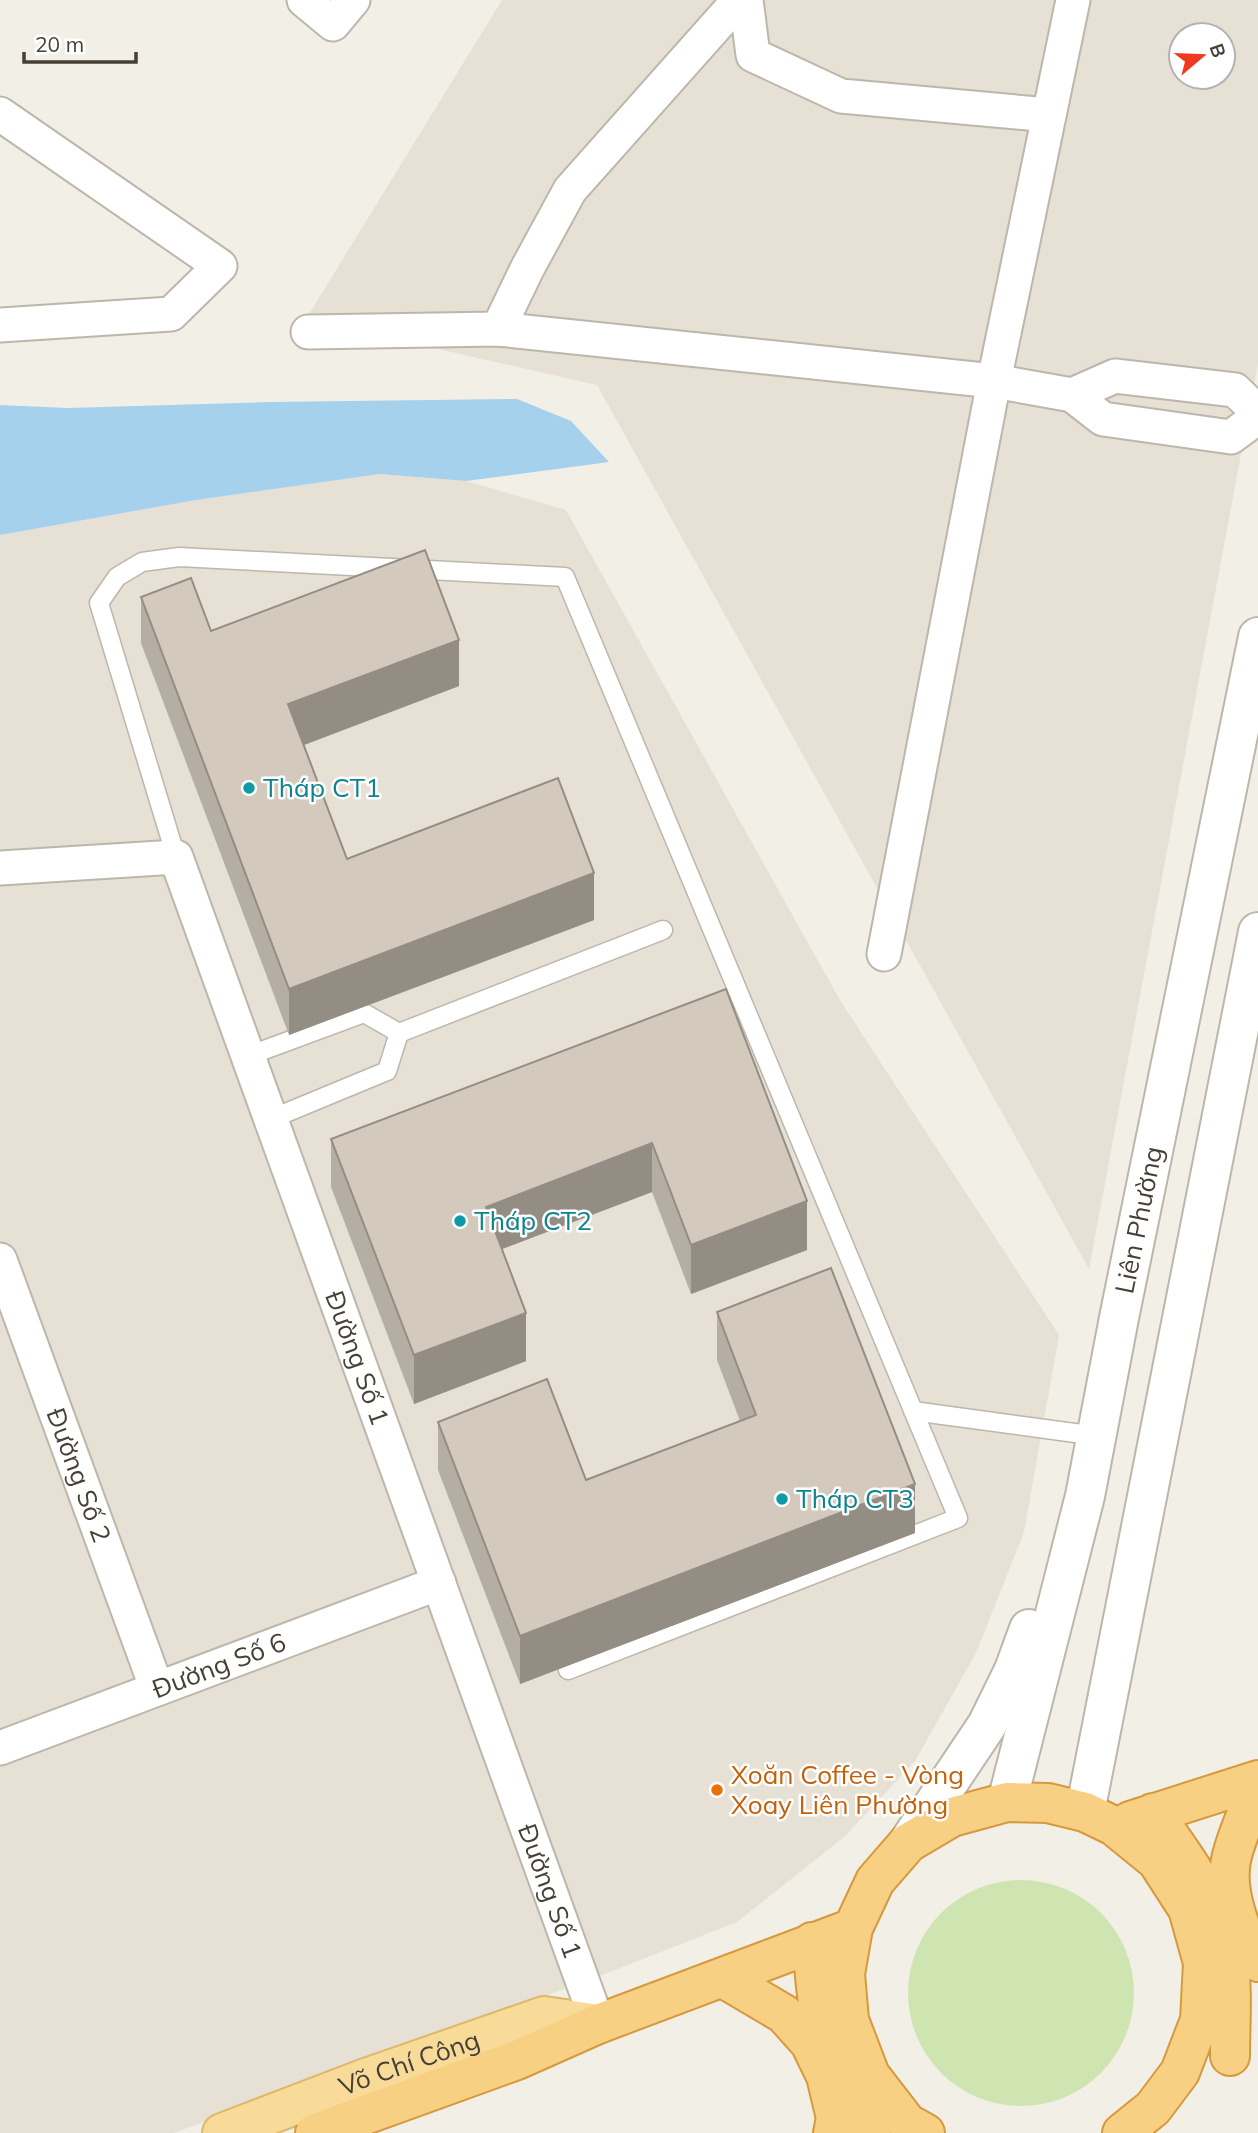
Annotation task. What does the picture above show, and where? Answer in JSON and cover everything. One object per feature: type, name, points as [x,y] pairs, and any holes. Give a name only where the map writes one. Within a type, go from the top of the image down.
[{"type":"highway","points":[[1099,1819],[1153,1814],[1258,1780]]},
{"type":"highway","points":[[1258,1785],[1231,1855],[1230,1888],[1238,1924],[1258,1962]]},
{"type":"highway","points":[[925,2133],[907,2123],[870,2075],[849,2020],[845,1974],[853,1928],[874,1881],[908,1843],[952,1817],[1007,1802],[1048,1803],[1099,1819],[1157,1861],[1188,1909],[1203,1963],[1200,2020],[1180,2072],[1150,2121],[1122,2133]]},
{"type":"highway","points":[[1153,1814],[1189,1861],[1221,1928],[1228,1961],[1230,1992],[1244,2051],[1180,2072]]},
{"type":"highway","name":"Võ Chí Công","points":[[315,2133],[517,2060],[598,2024],[853,1928]]},
{"type":"highway","points":[[812,1942],[818,2003],[826,2038],[851,2101],[871,2133]]},
{"type":"highway","points":[[723,1978],[784,2014],[810,2043],[826,2076],[836,2118],[832,2133]]},
{"type":"main road","name":"Võ Chí Công","points":[[222,2133],[363,2079],[544,2016],[598,2024]]},
{"type":"street","points":[[304,0],[332,24],[353,0]]},
{"type":"street","points":[[498,329],[569,190],[739,0]]},
{"type":"street","points":[[746,0],[753,55],[841,96],[1048,115]]},
{"type":"street","points":[[884,954],[994,381],[1073,0]]},
{"type":"street","points":[[0,114],[220,266],[171,314],[0,325]]},
{"type":"street","points":[[307,332],[498,329],[994,381],[1072,395],[1103,419],[1231,437],[1258,414],[1235,390],[1115,376],[1072,395]]},
{"type":"street","name":"Liên Phường","points":[[1007,1802],[1085,1496],[1258,637]]},
{"type":"street","points":[[0,868],[176,857]]},
{"type":"street","name":"Đường Số 1","points":[[176,857],[598,2024]]},
{"type":"street","points":[[1099,1819],[1258,932]]},
{"type":"street","name":"Đường Số 2","points":[[0,1260],[158,1689]]},
{"type":"street","points":[[908,1843],[987,1725],[1014,1670],[1060,1534],[1085,1496]]},
{"type":"street","name":"Đường Số 6","points":[[0,1748],[439,1583]]},
{"type":"lane","points":[[176,857],[99,603],[117,576],[142,562],[178,557],[565,577],[958,1518],[568,1670]]},
{"type":"lane","points":[[399,1033],[663,930]]},
{"type":"lane","points":[[247,1056],[364,1013],[399,1033]]},
{"type":"lane","points":[[271,1119],[387,1070],[399,1033]]},
{"type":"lane","points":[[913,1411],[1097,1436]]},
{"type":"shaded area","points":[[502,0],[1258,0],[1258,363],[1089,1269],[597,385],[306,319]]},
{"type":"shaded area","points":[[380,474],[466,481],[566,510],[841,1002],[1059,1335],[1024,1532],[976,1653],[915,1761],[844,1837],[737,1922],[602,1975],[174,2133],[0,2133],[0,535],[196,500]]},
{"type":"green space","points":[[1021,1880],[1043,1882],[1064,1889],[1084,1899],[1101,1913],[1115,1930],[1125,1950],[1132,1971],[1132,2015],[1125,2036],[1115,2056],[1101,2073],[1084,2087],[1064,2097],[1043,2104],[1021,2106],[999,2104],[978,2097],[958,2087],[941,2073],[927,2056],[917,2036],[910,2015],[908,1993],[910,1971],[917,1950],[927,1930],[941,1913],[958,1899],[978,1889],[999,1882]]},
{"type":"water","points":[[517,399],[571,421],[609,462],[466,481],[380,474],[196,500],[0,535],[0,405],[68,408]]},
{"type":"building","name":"Tháp CT1","points":[[425,550],[459,640],[288,704],[347,859],[558,778],[594,873],[289,989],[141,597],[191,578],[211,631]]},
{"type":"building","name":"Tháp CT2","points":[[726,989],[807,1201],[691,1245],[652,1143],[486,1207],[526,1313],[414,1355],[331,1139]]},
{"type":"building","name":"Tháp CT3","points":[[831,1268],[915,1484],[520,1636],[438,1422],[547,1379],[586,1480],[756,1415],[717,1312]]},
{"type":"place","name":"Tháp CT1","points":[[249,788]]},
{"type":"place","name":"Tháp CT2","points":[[460,1221]]},
{"type":"place","name":"Tháp CT3","points":[[782,1499]]},
{"type":"place","name":"Xoăn Coffee - Vòng Xoay Liên Phường","points":[[717,1790]]}]
